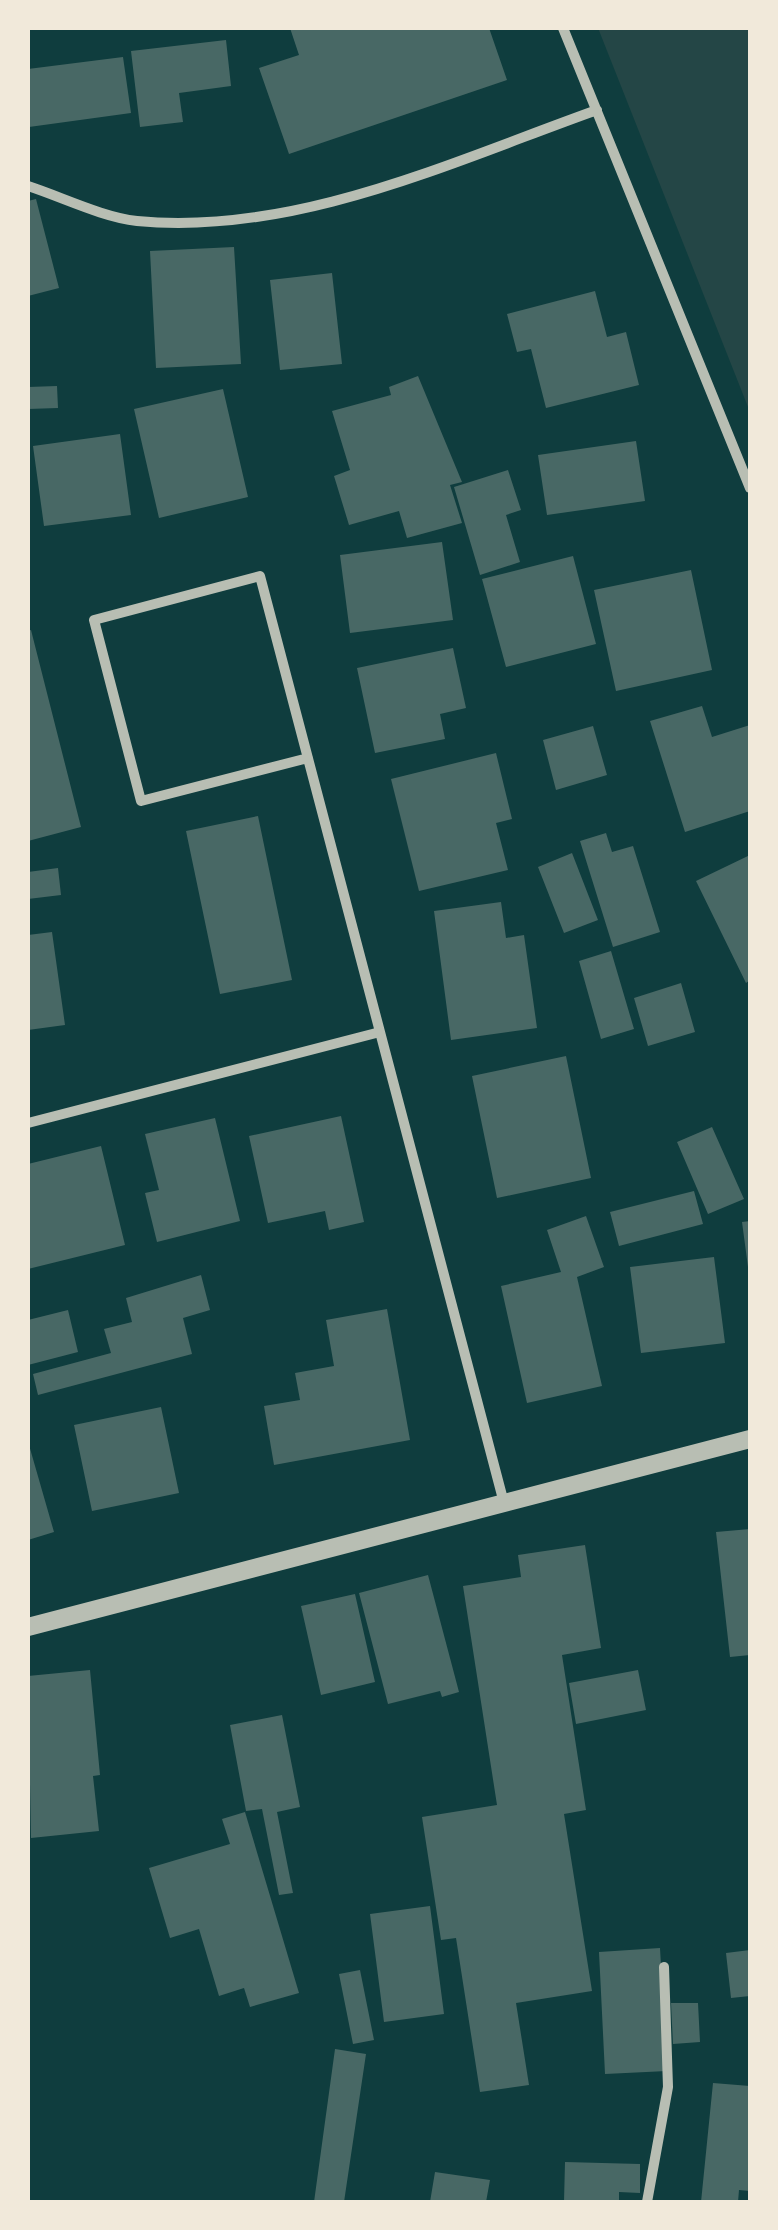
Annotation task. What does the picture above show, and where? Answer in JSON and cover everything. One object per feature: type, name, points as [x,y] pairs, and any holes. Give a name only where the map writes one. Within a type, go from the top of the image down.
[{"type":"street","points":[[563,28],[750,488]]},
{"type":"street","points":[[28,186],[134,221],[256,220],[354,194],[597,110]]},
{"type":"street","points":[[308,758],[141,801],[94,620],[260,576],[308,758],[504,1503]]},
{"type":"street","points":[[28,1123],[380,1032]]},
{"type":"street","points":[[28,1627],[750,1439]]},
{"type":"street","points":[[647,2202],[668,2088],[664,1967]]},
{"type":"shaded area","points":[[598,28],[750,28],[750,412]]},
{"type":"building","points":[[290,28],[489,28],[507,80],[289,154],[259,68],[299,55]]},
{"type":"building","points":[[226,40],[231,86],[179,93],[183,122],[140,127],[131,51]]},
{"type":"building","points":[[123,57],[131,113],[29,127],[28,69]]},
{"type":"building","points":[[36,199],[59,288],[28,296],[28,201]]},
{"type":"building","points":[[234,247],[241,364],[156,368],[150,251]]},
{"type":"building","points":[[332,273],[342,364],[280,370],[270,280]]},
{"type":"building","points":[[595,291],[607,337],[626,332],[639,385],[546,408],[531,349],[517,352],[507,314]]},
{"type":"building","points":[[418,376],[462,482],[450,485],[462,523],[407,538],[399,511],[349,525],[334,476],[350,470],[332,411],[391,395],[389,387]]},
{"type":"building","points":[[57,386],[58,408],[28,409],[28,387]]},
{"type":"building","points":[[223,389],[248,497],[159,518],[134,409]]},
{"type":"building","points":[[120,434],[131,515],[44,526],[33,446]]},
{"type":"building","points":[[636,441],[645,501],[547,515],[538,455]]},
{"type":"building","points":[[508,470],[521,510],[506,515],[520,562],[480,575],[454,487]]},
{"type":"building","points":[[442,542],[453,620],[350,633],[340,555]]},
{"type":"building","points":[[573,556],[596,644],[506,667],[482,579]]},
{"type":"building","points":[[691,570],[712,670],[616,691],[594,590]]},
{"type":"building","points":[[31,630],[81,827],[28,841],[28,631]]},
{"type":"building","points":[[453,648],[466,708],[440,714],[445,739],[375,753],[357,668]]},
{"type":"building","points":[[702,706],[712,737],[750,725],[750,811],[685,832],[650,721]]},
{"type":"building","points":[[593,726],[607,775],[556,790],[543,740]]},
{"type":"building","points":[[496,753],[512,819],[496,823],[508,870],[419,891],[391,779]]},
{"type":"building","points":[[258,816],[292,980],[220,994],[186,831]]},
{"type":"building","points":[[606,833],[612,852],[633,846],[660,932],[613,947],[580,841]]},
{"type":"building","points":[[572,853],[598,920],[564,933],[538,867]]},
{"type":"building","points":[[750,855],[750,980],[746,983],[696,881]]},
{"type":"building","points":[[58,868],[61,895],[28,899],[28,872]]},
{"type":"building","points":[[501,902],[506,938],[524,935],[537,1028],[451,1040],[434,911]]},
{"type":"building","points":[[52,932],[65,1025],[28,1030],[28,935]]},
{"type":"building","points":[[611,951],[634,1029],[601,1039],[579,961]]},
{"type":"building","points":[[681,983],[695,1032],[648,1046],[634,998]]},
{"type":"building","points":[[566,1056],[591,1178],[497,1198],[472,1076]]},
{"type":"building","points":[[341,1116],[364,1222],[329,1230],[325,1211],[268,1223],[249,1136]]},
{"type":"building","points":[[215,1118],[240,1221],[157,1242],[145,1193],[159,1190],[145,1134]]},
{"type":"building","points":[[712,1127],[744,1199],[708,1214],[677,1142]]},
{"type":"building","points":[[101,1146],[125,1245],[28,1269],[28,1164]]},
{"type":"building","points":[[694,1191],[703,1224],[619,1246],[610,1212]]},
{"type":"building","points":[[586,1216],[604,1267],[577,1277],[602,1386],[527,1403],[501,1286],[561,1272],[547,1230]]},
{"type":"building","points":[[750,1221],[750,1267],[748,1267],[742,1222]]},
{"type":"building","points":[[714,1257],[725,1343],[641,1353],[630,1267]]},
{"type":"building","points":[[201,1275],[210,1310],[183,1318],[192,1354],[38,1395],[33,1374],[111,1353],[104,1329],[132,1322],[126,1298]]},
{"type":"building","points":[[387,1309],[410,1440],[274,1465],[264,1406],[300,1400],[295,1373],[334,1366],[326,1320]]},
{"type":"building","points":[[68,1310],[78,1352],[28,1365],[28,1320]]},
{"type":"building","points":[[161,1407],[179,1493],[92,1511],[74,1425]]},
{"type":"building","points":[[28,1446],[54,1532],[28,1540]]},
{"type":"building","points":[[750,1529],[750,1655],[730,1657],[716,1532]]},
{"type":"building","points":[[585,1545],[601,1648],[562,1655],[586,1810],[564,1814],[592,1991],[516,2003],[529,2085],[480,2092],[456,1938],[441,1940],[422,1817],[497,1805],[463,1586],[521,1577],[518,1555]]},
{"type":"building","points":[[428,1575],[459,1692],[442,1697],[440,1691],[388,1704],[359,1593]]},
{"type":"building","points":[[355,1594],[375,1682],[321,1695],[301,1606]]},
{"type":"building","points":[[90,1670],[100,1775],[93,1776],[99,1831],[31,1838],[28,1676]]},
{"type":"building","points":[[638,1670],[646,1710],[576,1724],[569,1683]]},
{"type":"building","points":[[282,1715],[300,1807],[277,1812],[293,1893],[279,1895],[262,1809],[246,1811],[230,1725]]},
{"type":"building","points":[[245,1812],[299,1993],[250,2007],[244,1988],[219,1996],[199,1929],[170,1938],[149,1868],[230,1844],[222,1819]]},
{"type":"building","points":[[430,1906],[444,2014],[384,2022],[370,1914]]},
{"type":"building","points":[[660,1948],[667,2071],[605,2074],[599,1952]]},
{"type":"building","points":[[750,1950],[750,1996],[731,1998],[726,1953]]},
{"type":"building","points":[[360,1970],[374,2040],[353,2044],[339,1974]]},
{"type":"building","points":[[671,2003],[698,2003],[700,2042],[673,2044]]},
{"type":"building","points":[[335,2049],[366,2054],[344,2202],[314,2202]]},
{"type":"building","points":[[713,2083],[750,2086],[750,2191],[739,2190],[738,2202],[701,2202]]},
{"type":"building","points":[[565,2162],[640,2164],[640,2193],[619,2192],[619,2202],[564,2202]]},
{"type":"building","points":[[435,2172],[490,2180],[486,2202],[430,2202]]}]
